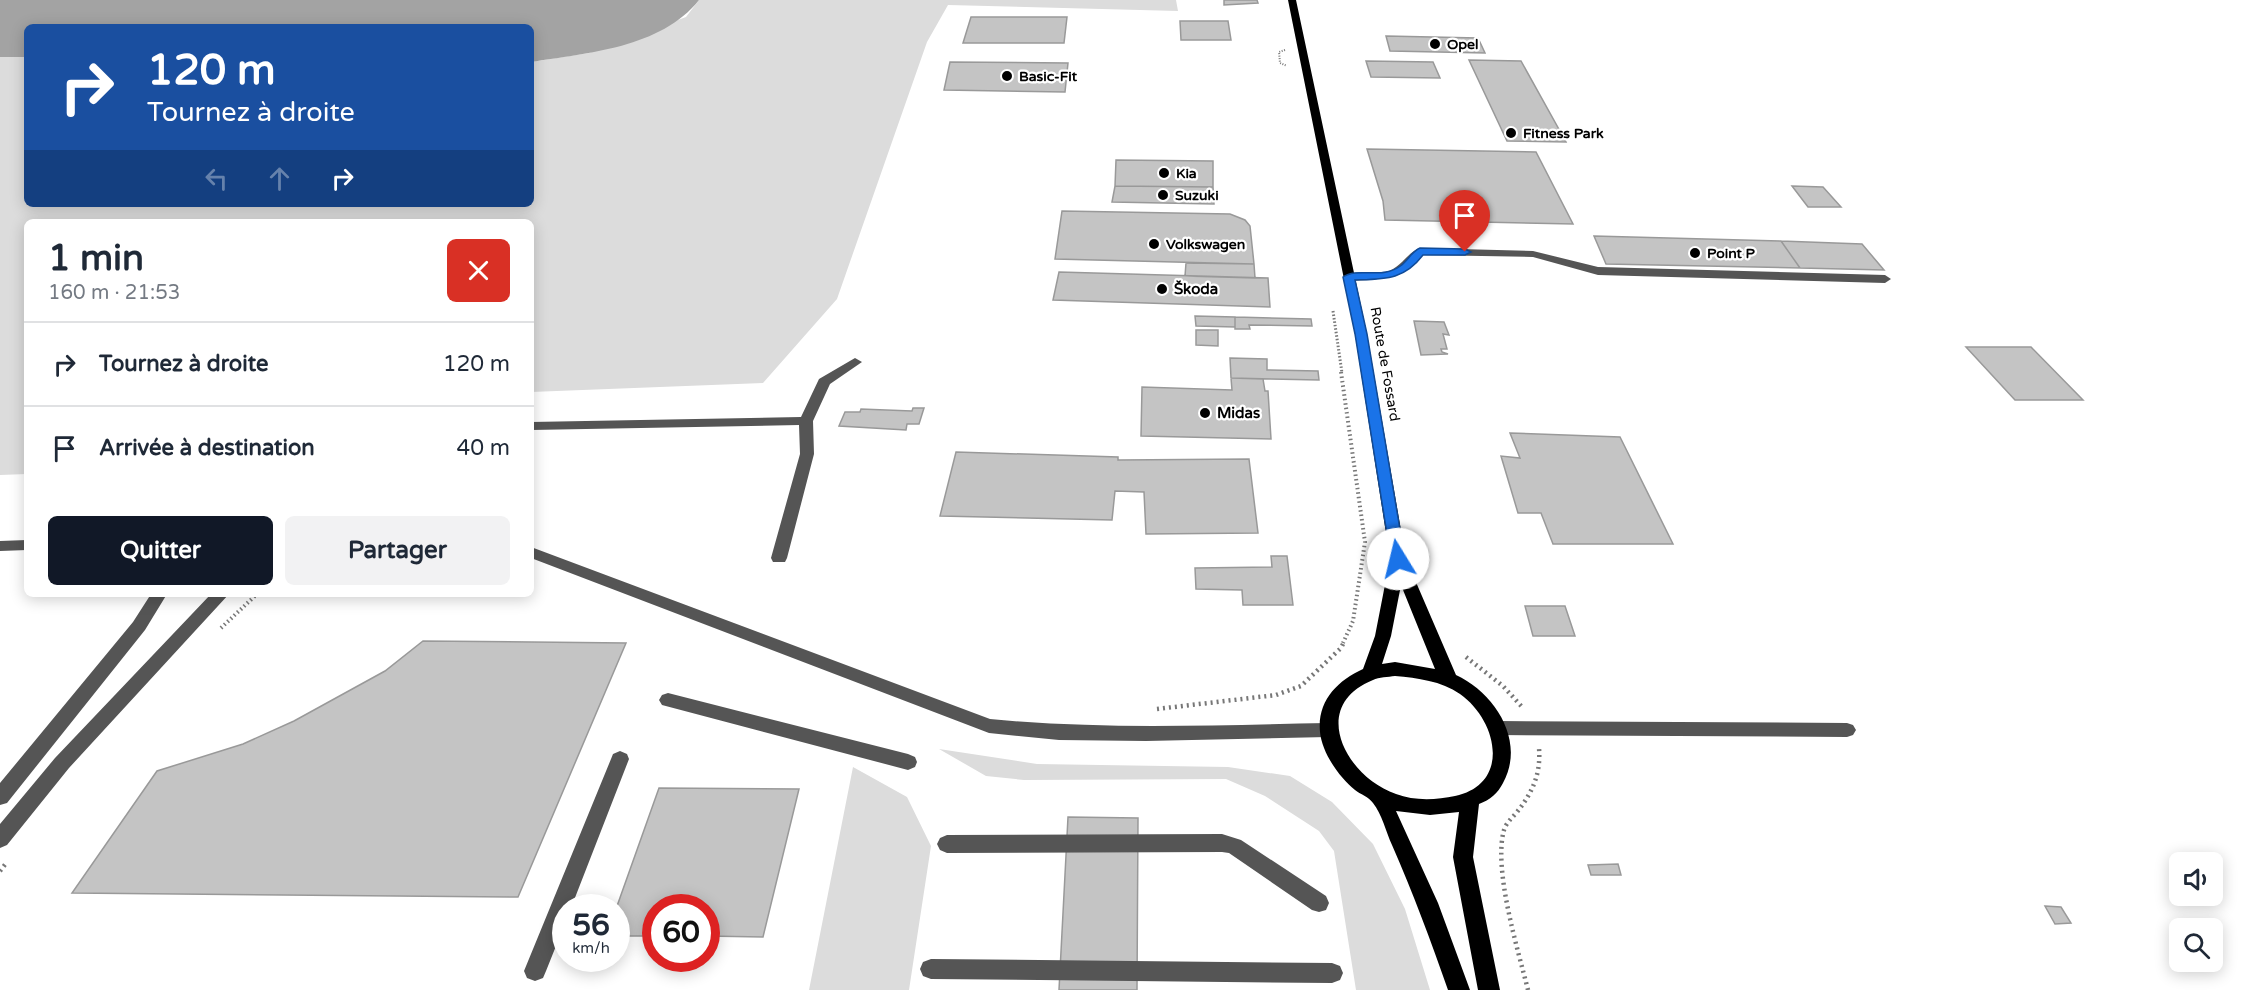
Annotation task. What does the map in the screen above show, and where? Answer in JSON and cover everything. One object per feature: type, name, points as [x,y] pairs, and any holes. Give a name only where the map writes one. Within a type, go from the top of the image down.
[{"type":"main road","name":"Route de Fossard","points":[[1292,0],[1361,334],[1398,559]]},
{"type":"main road","points":[[1370,674],[1383,636],[1398,559]]},
{"type":"main road","points":[[1398,559],[1449,680]]},
{"type":"main road","points":[[1395,669],[1413,670],[1449,680],[1474,695],[1493,716],[1503,740],[1503,764],[1492,785],[1470,801],[1442,808],[1410,807],[1380,796],[1359,783],[1343,767],[1332,749],[1328,730],[1330,712],[1338,696],[1352,683],[1370,674],[1395,669]]},
{"type":"main road","points":[[1380,796],[1428,903],[1459,990]]},
{"type":"main road","points":[[1470,801],[1463,857],[1489,990]]},
{"type":"street","points":[[1349,277],[1388,275],[1409,266],[1420,251],[1533,254],[1598,271],[1885,279]]},
{"type":"street","points":[[779,558],[807,454],[806,421],[824,382],[855,362]]},
{"type":"street","points":[[534,426],[806,421]]},
{"type":"street","points":[[0,546],[24,545]]},
{"type":"street","points":[[534,553],[989,726],[1059,733],[1146,734],[1328,730]]},
{"type":"street","points":[[0,797],[139,626],[157,597]]},
{"type":"street","points":[[0,839],[62,764],[218,597]]},
{"type":"street","points":[[668,700],[908,762]]},
{"type":"street","points":[[1498,728],[1847,730]]},
{"type":"street","points":[[535,971],[620,759]]},
{"type":"street","points":[[947,844],[1222,843],[1234,846],[1319,903]]},
{"type":"street","points":[[931,969],[1332,973]]},
{"type":"path","points":[[1290,45],[1279,52],[1280,63],[1290,67]]},
{"type":"path","points":[[1145,710],[1276,695],[1301,686],[1341,648],[1353,621],[1365,542],[1331,300]]},
{"type":"shaded area","points":[[0,0],[699,0],[665,29],[644,38],[599,51],[534,62],[534,24],[24,24],[24,57],[0,57]]},
{"type":"shaded area","points":[[699,0],[1176,0],[1178,11],[948,5],[927,42],[837,299],[763,383],[534,392],[534,219],[24,219],[24,474],[0,475],[0,57],[24,57],[24,207],[534,207],[534,62],[589,53],[686,17]]},
{"type":"shaded area","points":[[939,749],[1037,764],[1228,767],[1290,776],[1332,802],[1373,844],[1405,909],[1430,990],[1356,990],[1334,851],[1319,831],[1265,796],[1226,779],[1024,780],[986,776]]},
{"type":"shaded area","points":[[853,767],[907,797],[931,846],[909,990],[809,990]]},
{"type":"building","points":[[1224,0],[1257,0],[1258,3],[1224,5]]},
{"type":"building","points":[[971,17],[1067,17],[1064,43],[963,43]]},
{"type":"building","points":[[1180,21],[1228,21],[1231,40],[1181,40]]},
{"type":"building","name":"Opel","points":[[1386,36],[1478,38],[1485,53],[1390,51]]},
{"type":"building","points":[[1469,60],[1521,61],[1566,142],[1507,141]]},
{"type":"building","points":[[1366,61],[1433,62],[1440,78],[1371,77]]},
{"type":"building","name":"Basic-Fit","points":[[950,62],[1068,63],[1065,92],[944,90]]},
{"type":"building","points":[[1367,149],[1536,152],[1573,224],[1385,220],[1383,201]]},
{"type":"building","name":"Kia","points":[[1116,160],[1213,161],[1213,187],[1115,186]]},
{"type":"building","name":"Suzuki","points":[[1115,186],[1213,187],[1214,204],[1112,202]]},
{"type":"building","points":[[1792,186],[1823,187],[1841,207],[1808,207]]},
{"type":"building","name":"Volkswagen","points":[[1062,211],[1230,214],[1245,220],[1250,226],[1254,264],[1055,259]]},
{"type":"building","name":"Point P","points":[[1594,236],[1781,241],[1800,268],[1606,264]]},
{"type":"building","points":[[1781,241],[1862,244],[1884,270],[1800,268]]},
{"type":"building","points":[[1186,263],[1254,264],[1255,278],[1185,276]]},
{"type":"building","name":"Škoda","points":[[1059,272],[1268,278],[1270,307],[1053,300]]},
{"type":"building","points":[[1195,316],[1235,317],[1235,327],[1196,326]]},
{"type":"building","points":[[1235,317],[1311,319],[1312,326],[1249,325],[1250,329],[1235,329]]},
{"type":"building","points":[[1414,321],[1444,322],[1449,335],[1443,334],[1447,349],[1441,349],[1442,352],[1448,354],[1421,355]]},
{"type":"building","points":[[1196,330],[1218,330],[1218,346],[1196,345]]},
{"type":"building","points":[[1966,347],[2031,347],[2083,400],[2015,400]]},
{"type":"building","points":[[1230,358],[1267,359],[1267,370],[1318,371],[1319,380],[1231,378]]},
{"type":"building","name":"Midas","points":[[1231,378],[1263,379],[1265,391],[1268,391],[1271,439],[1141,436],[1142,387],[1232,390]]},
{"type":"building","points":[[913,408],[924,408],[919,424],[907,424],[906,430],[839,426],[845,412],[860,412],[861,409],[912,411]]},
{"type":"building","points":[[1510,433],[1620,437],[1673,544],[1553,544],[1541,513],[1518,513],[1501,456],[1520,458]]},
{"type":"building","points":[[956,452],[1118,457],[1118,460],[1249,459],[1258,533],[1146,534],[1144,492],[1115,491],[1112,520],[940,516]]},
{"type":"building","points":[[1271,556],[1287,556],[1293,605],[1243,605],[1242,590],[1196,589],[1195,568],[1272,567]]},
{"type":"building","points":[[1525,606],[1565,606],[1575,636],[1533,636]]},
{"type":"building","points":[[423,641],[626,643],[518,897],[72,893],[157,771],[243,744],[294,721],[385,671]]},
{"type":"building","points":[[659,788],[799,789],[763,937],[720,936],[720,894],[642,894],[642,936],[630,936],[630,894],[621,894]]},
{"type":"building","points":[[1068,817],[1138,818],[1137,990],[1059,990]]},
{"type":"building","points":[[1618,864],[1621,875],[1591,875],[1588,865]]},
{"type":"building","points":[[2045,906],[2061,907],[2071,923],[2055,924]]},
{"type":"place","name":"Opel","points":[[1435,44]]},
{"type":"place","name":"Basic-Fit","points":[[1007,76]]},
{"type":"place","name":"Fitness Park","points":[[1511,133]]},
{"type":"place","name":"Kia","points":[[1164,173]]},
{"type":"place","name":"Suzuki","points":[[1163,195]]},
{"type":"place","name":"Volkswagen","points":[[1154,244]]},
{"type":"place","name":"Point P","points":[[1695,253]]},
{"type":"place","name":"Škoda","points":[[1162,289]]},
{"type":"place","name":"Midas","points":[[1205,413]]},
{"type":"route","points":[[1398,559],[1361,334],[1349,277],[1388,275],[1409,266],[1420,251],[1465,252]]}]
